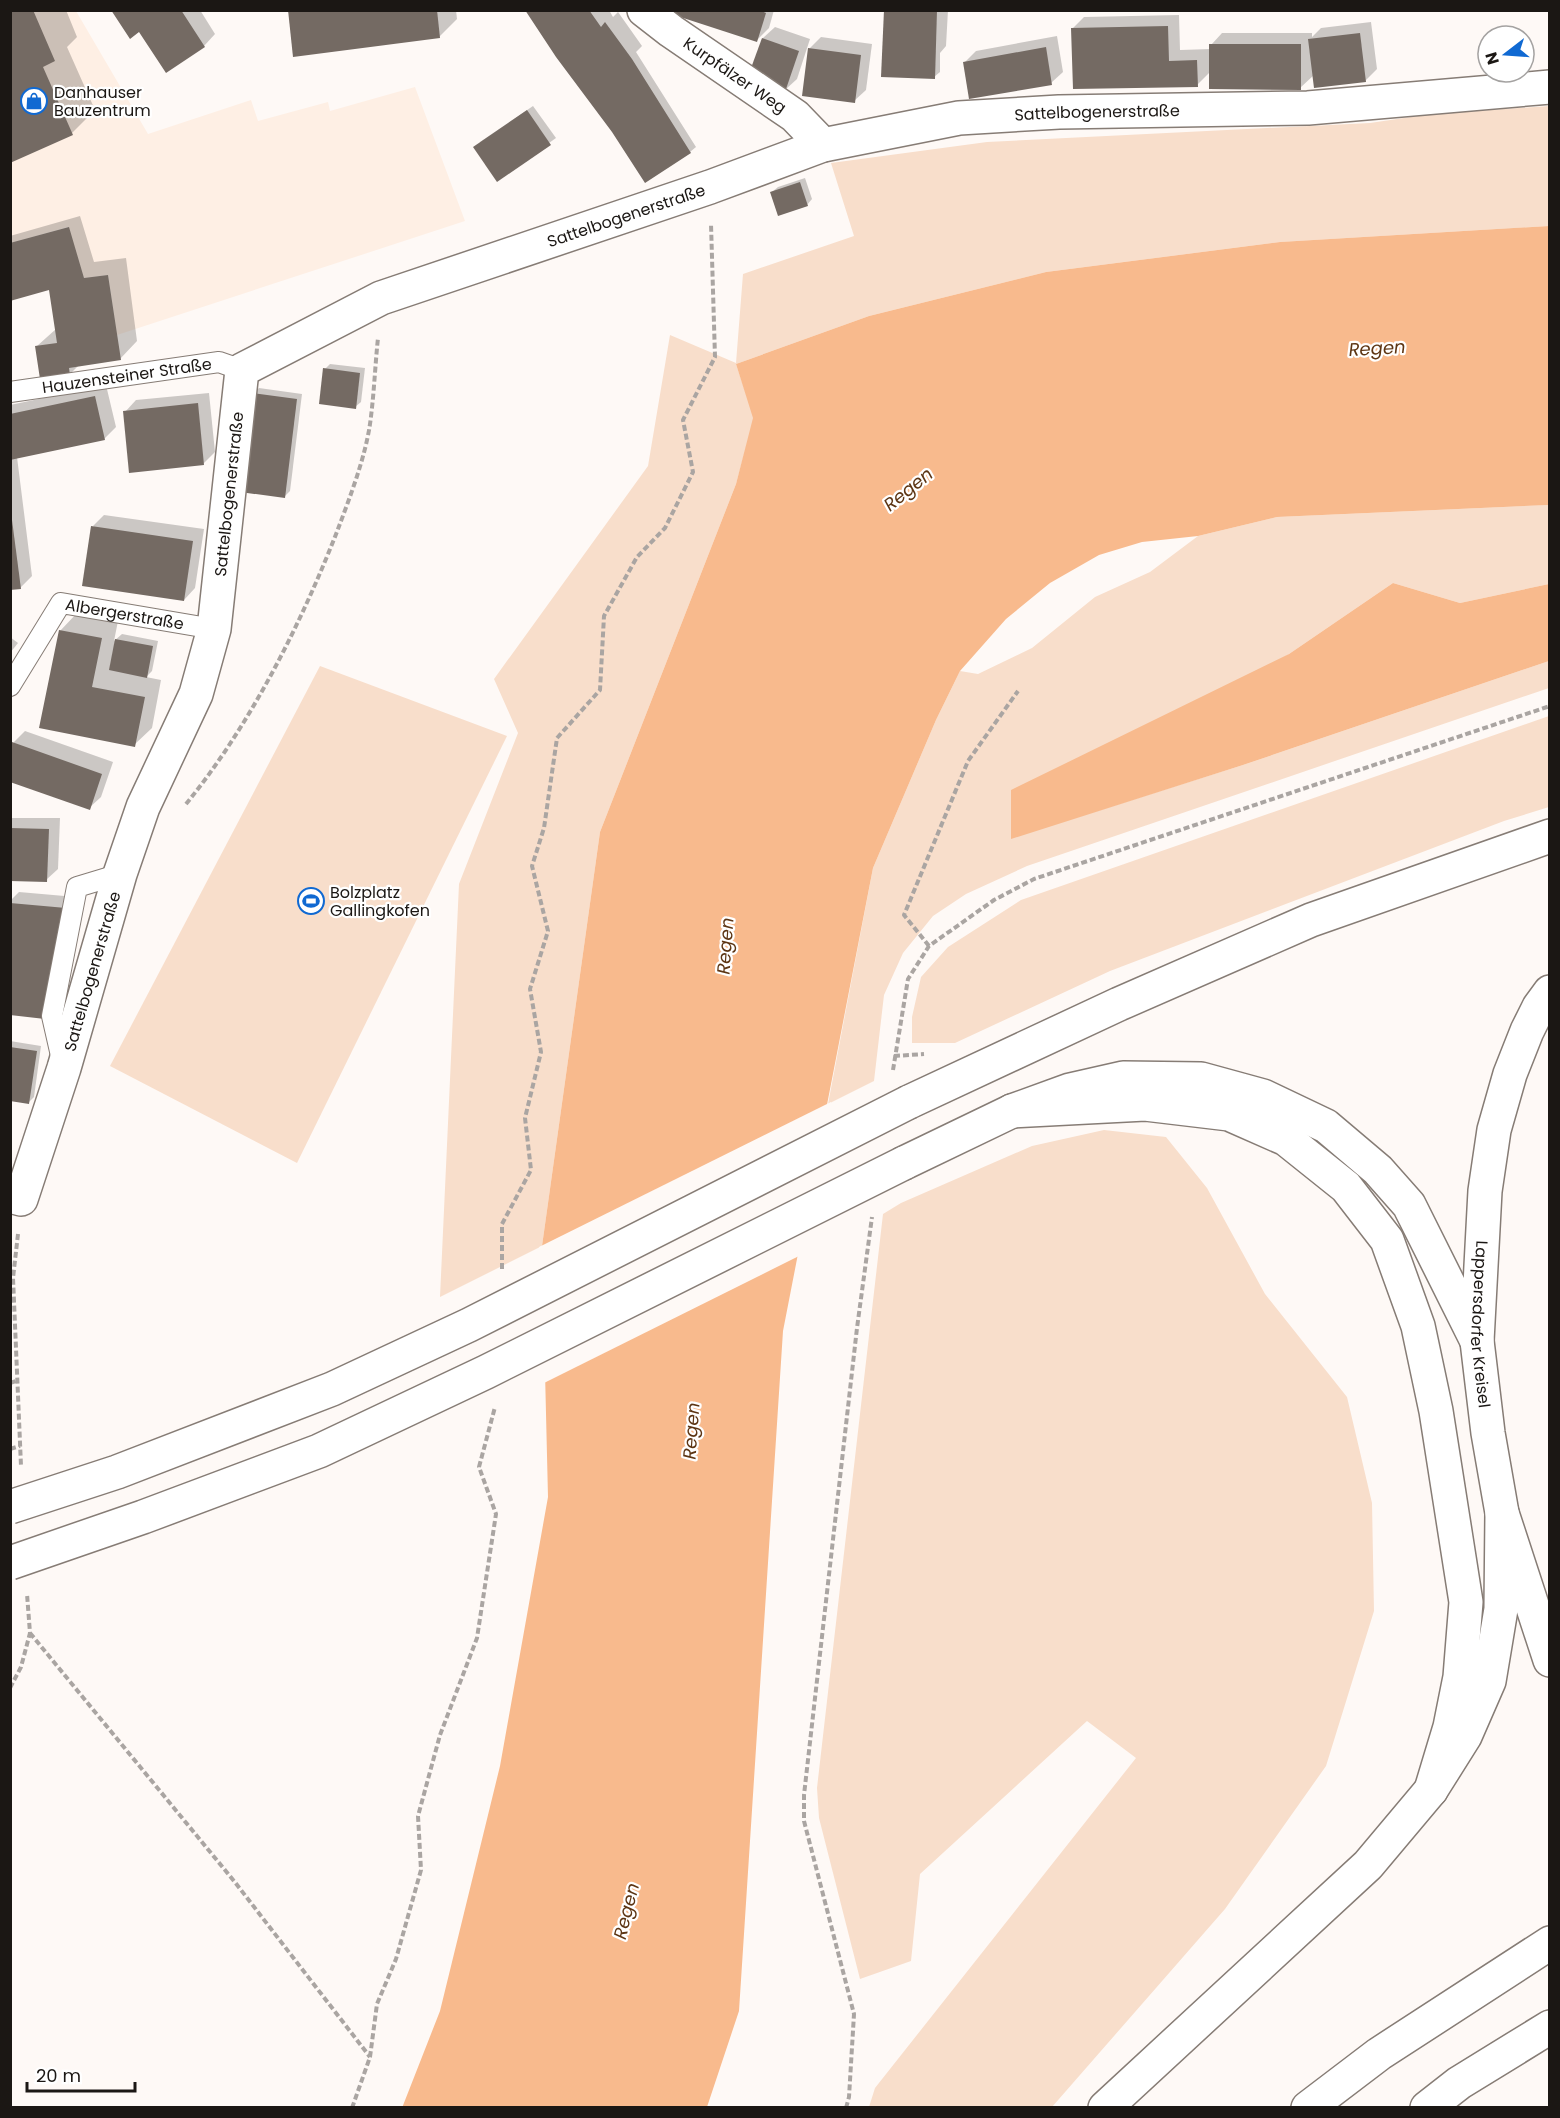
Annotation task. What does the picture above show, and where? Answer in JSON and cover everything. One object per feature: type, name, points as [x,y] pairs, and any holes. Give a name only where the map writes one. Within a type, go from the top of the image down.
[{"type":"main road","name":"Kurpfälzer Weg","points":[[644,10],[795,116],[823,145]]},
{"type":"main road","name":"Sattelbogenerstraße","points":[[16,1197],[64,1068],[120,874],[143,807],[196,694],[214,629],[242,370],[381,298],[710,187],[823,145],[959,118],[1059,112],[1308,108],[1550,87]]},
{"type":"main road","points":[[10,1507],[117,1472],[332,1389],[469,1324],[900,1091],[1119,1004],[1311,920],[1550,836]]},
{"type":"main road","name":"Lappersdorfer Kreisel","points":[[1550,992],[1539,1007],[1510,1074],[1494,1130],[1485,1191],[1477,1341],[1488,1433],[1502,1513],[1550,1660]]},
{"type":"main road","points":[[10,1563],[143,1517],[319,1451],[486,1372],[1012,1111],[1070,1090],[1123,1078],[1201,1079],[1263,1096],[1326,1126],[1378,1170],[1409,1206],[1477,1341]]},
{"type":"main road","points":[[1012,1111],[1145,1104],[1229,1114],[1286,1139],[1346,1187],[1387,1240],[1418,1326],[1436,1411],[1466,1602],[1460,1677],[1450,1727],[1431,1790]]},
{"type":"main road","points":[[1105,2108],[1368,1865],[1431,1790],[1465,1736],[1489,1681],[1501,1609],[1502,1513]]},
{"type":"main road","points":[[1308,2108],[1379,2054],[1550,1943]]},
{"type":"main road","points":[[1427,2108],[1459,2083],[1550,2027]]},
{"type":"lane","name":"Hauzensteiner Straße","points":[[10,392],[219,362],[242,370]]},
{"type":"lane","name":"Albergerstraße","points":[[10,686],[61,603],[214,629]]},
{"type":"path","points":[[502,1272],[502,1224],[531,1170],[525,1118],[541,1052],[530,989],[548,931],[532,866],[544,828],[557,738],[600,690],[604,616],[637,557],[665,528],[693,472],[683,420],[715,357],[710,187]]},
{"type":"path","points":[[178,813],[226,750],[258,697],[296,628],[324,565],[350,498],[370,426],[381,298]]},
{"type":"path","points":[[929,946],[904,915],[968,761],[1018,691]]},
{"type":"path","points":[[900,1091],[908,979],[929,946],[994,900],[1034,879],[1550,706]]},
{"type":"path","points":[[16,1197],[13,1278],[21,1461]]},
{"type":"path","points":[[846,2108],[849,2097],[854,2014],[804,1821],[804,1795],[857,1328],[873,1210]]},
{"type":"path","points":[[10,1383],[16,1381]]},
{"type":"path","points":[[352,2108],[370,2057],[377,2004],[396,1959],[421,1870],[418,1816],[440,1735],[477,1638],[496,1514],[478,1467],[496,1400]]},
{"type":"path","points":[[10,1449],[20,1446]]},
{"type":"path","points":[[10,1688],[21,1667],[30,1633],[234,1881],[370,2057]]},
{"type":"shaded area","points":[[11,11],[76,11],[148,134],[251,100],[258,121],[328,102],[330,111],[415,87],[465,221],[117,335],[108,275],[84,278],[68,227],[11,243]]},
{"type":"shaded area","points":[[1549,106],[1549,226],[1280,242],[1046,272],[869,316],[736,364],[754,418],[736,484],[600,832],[542,1246],[440,1297],[459,884],[518,733],[494,679],[648,466],[670,335],[736,363],[743,274],[854,236],[831,163],[987,142],[1370,123],[1431,114]]},
{"type":"shaded area","points":[[1549,505],[1549,584],[1460,603],[1393,583],[1011,838],[1243,765],[1549,661],[1549,688],[1027,866],[966,894],[933,916],[903,953],[884,995],[874,1081],[828,1104],[873,868],[936,720],[960,671],[978,674],[1032,648],[1095,597],[1150,572],[1198,536],[1277,517]]},
{"type":"shaded area","name":"Bolzplatz Gallingkofen","points":[[320,666],[507,736],[297,1163],[110,1066]]},
{"type":"shaded area","points":[[1549,716],[1549,807],[1504,821],[1110,971],[955,1043],[912,1043],[912,1017],[921,977],[948,947],[1021,900]]},
{"type":"shaded area","points":[[1104,1130],[1166,1137],[1207,1188],[1265,1294],[1347,1397],[1372,1503],[1374,1611],[1326,1766],[1225,1909],[1052,2107],[869,2107],[875,2088],[1136,1758],[1087,1721],[920,1874],[911,1961],[860,1979],[819,1818],[817,1788],[883,1214],[901,1203],[1032,1146]]},
{"type":"water","name":"Regen","points":[[1549,226],[1549,505],[1277,517],[1198,536],[1142,542],[1099,555],[1050,583],[1006,619],[960,671],[936,720],[873,868],[783,1331],[739,2011],[707,2107],[402,2108],[440,2011],[500,1766],[548,1497],[542,1246],[600,832],[736,484],[753,418],[736,364],[869,316],[1046,272],[1280,242]]},
{"type":"water","points":[[1393,583],[1460,603],[1549,584],[1549,661],[1243,765],[1011,839],[1011,790],[1289,654]]},
{"type":"pier","points":[[831,1102],[801,1255],[542,1384],[539,1247]]},
{"type":"building","name":"Danhauser Bauzentrum","points":[[10,10],[33,10],[55,61],[43,67],[73,135],[10,163]]},
{"type":"building","points":[[111,10],[181,10],[205,47],[166,73],[139,32],[130,39]]},
{"type":"building","points":[[288,10],[437,10],[440,38],[293,57]]},
{"type":"building","points":[[525,10],[589,10],[601,27],[605,22],[632,59],[691,153],[645,183],[612,132],[556,57]]},
{"type":"building","points":[[672,10],[759,10],[766,13],[757,42],[671,14]]},
{"type":"building","points":[[884,10],[937,10],[935,79],[881,77]]},
{"type":"building","points":[[1168,26],[1169,61],[1197,60],[1198,87],[1073,89],[1071,28]]},
{"type":"building","points":[[1360,33],[1366,82],[1314,88],[1308,39]]},
{"type":"building","points":[[762,38],[799,51],[785,92],[747,79]]},
{"type":"building","points":[[1209,44],[1301,44],[1301,90],[1209,89]]},
{"type":"building","points":[[1046,47],[1052,85],[969,99],[963,62]]},
{"type":"building","points":[[808,48],[861,55],[855,103],[802,96]]},
{"type":"building","points":[[527,110],[551,145],[497,182],[473,147]]},
{"type":"building","points":[[800,182],[808,206],[778,216],[770,192]]},
{"type":"building","points":[[69,227],[84,278],[108,275],[121,360],[69,368],[70,375],[40,379],[35,346],[57,343],[49,290],[10,301],[10,243]]},
{"type":"building","points":[[323,368],[360,373],[356,409],[319,404]]},
{"type":"building","points":[[252,393],[297,399],[285,498],[240,492]]},
{"type":"building","points":[[95,396],[105,440],[10,460],[10,414]]},
{"type":"building","points":[[198,403],[204,465],[129,473],[123,411]]},
{"type":"building","points":[[10,520],[12,520],[21,589],[10,590]]},
{"type":"building","points":[[91,526],[193,541],[184,601],[82,586]]},
{"type":"building","points":[[59,630],[102,638],[92,687],[145,697],[135,747],[39,728]]},
{"type":"building","points":[[115,639],[153,646],[147,678],[109,670]]},
{"type":"building","points":[[12,742],[102,774],[90,810],[10,782]]},
{"type":"building","points":[[10,828],[49,829],[47,882],[10,881]]},
{"type":"building","points":[[10,903],[66,908],[45,1019],[10,1015]]},
{"type":"building","points":[[10,1047],[37,1051],[29,1104],[10,1101]]},
{"type":"place","name":"Danhauser Bauzentrum","points":[[34,101]]},
{"type":"place","name":"Bolzplatz Gallingkofen","points":[[311,901]]}]
